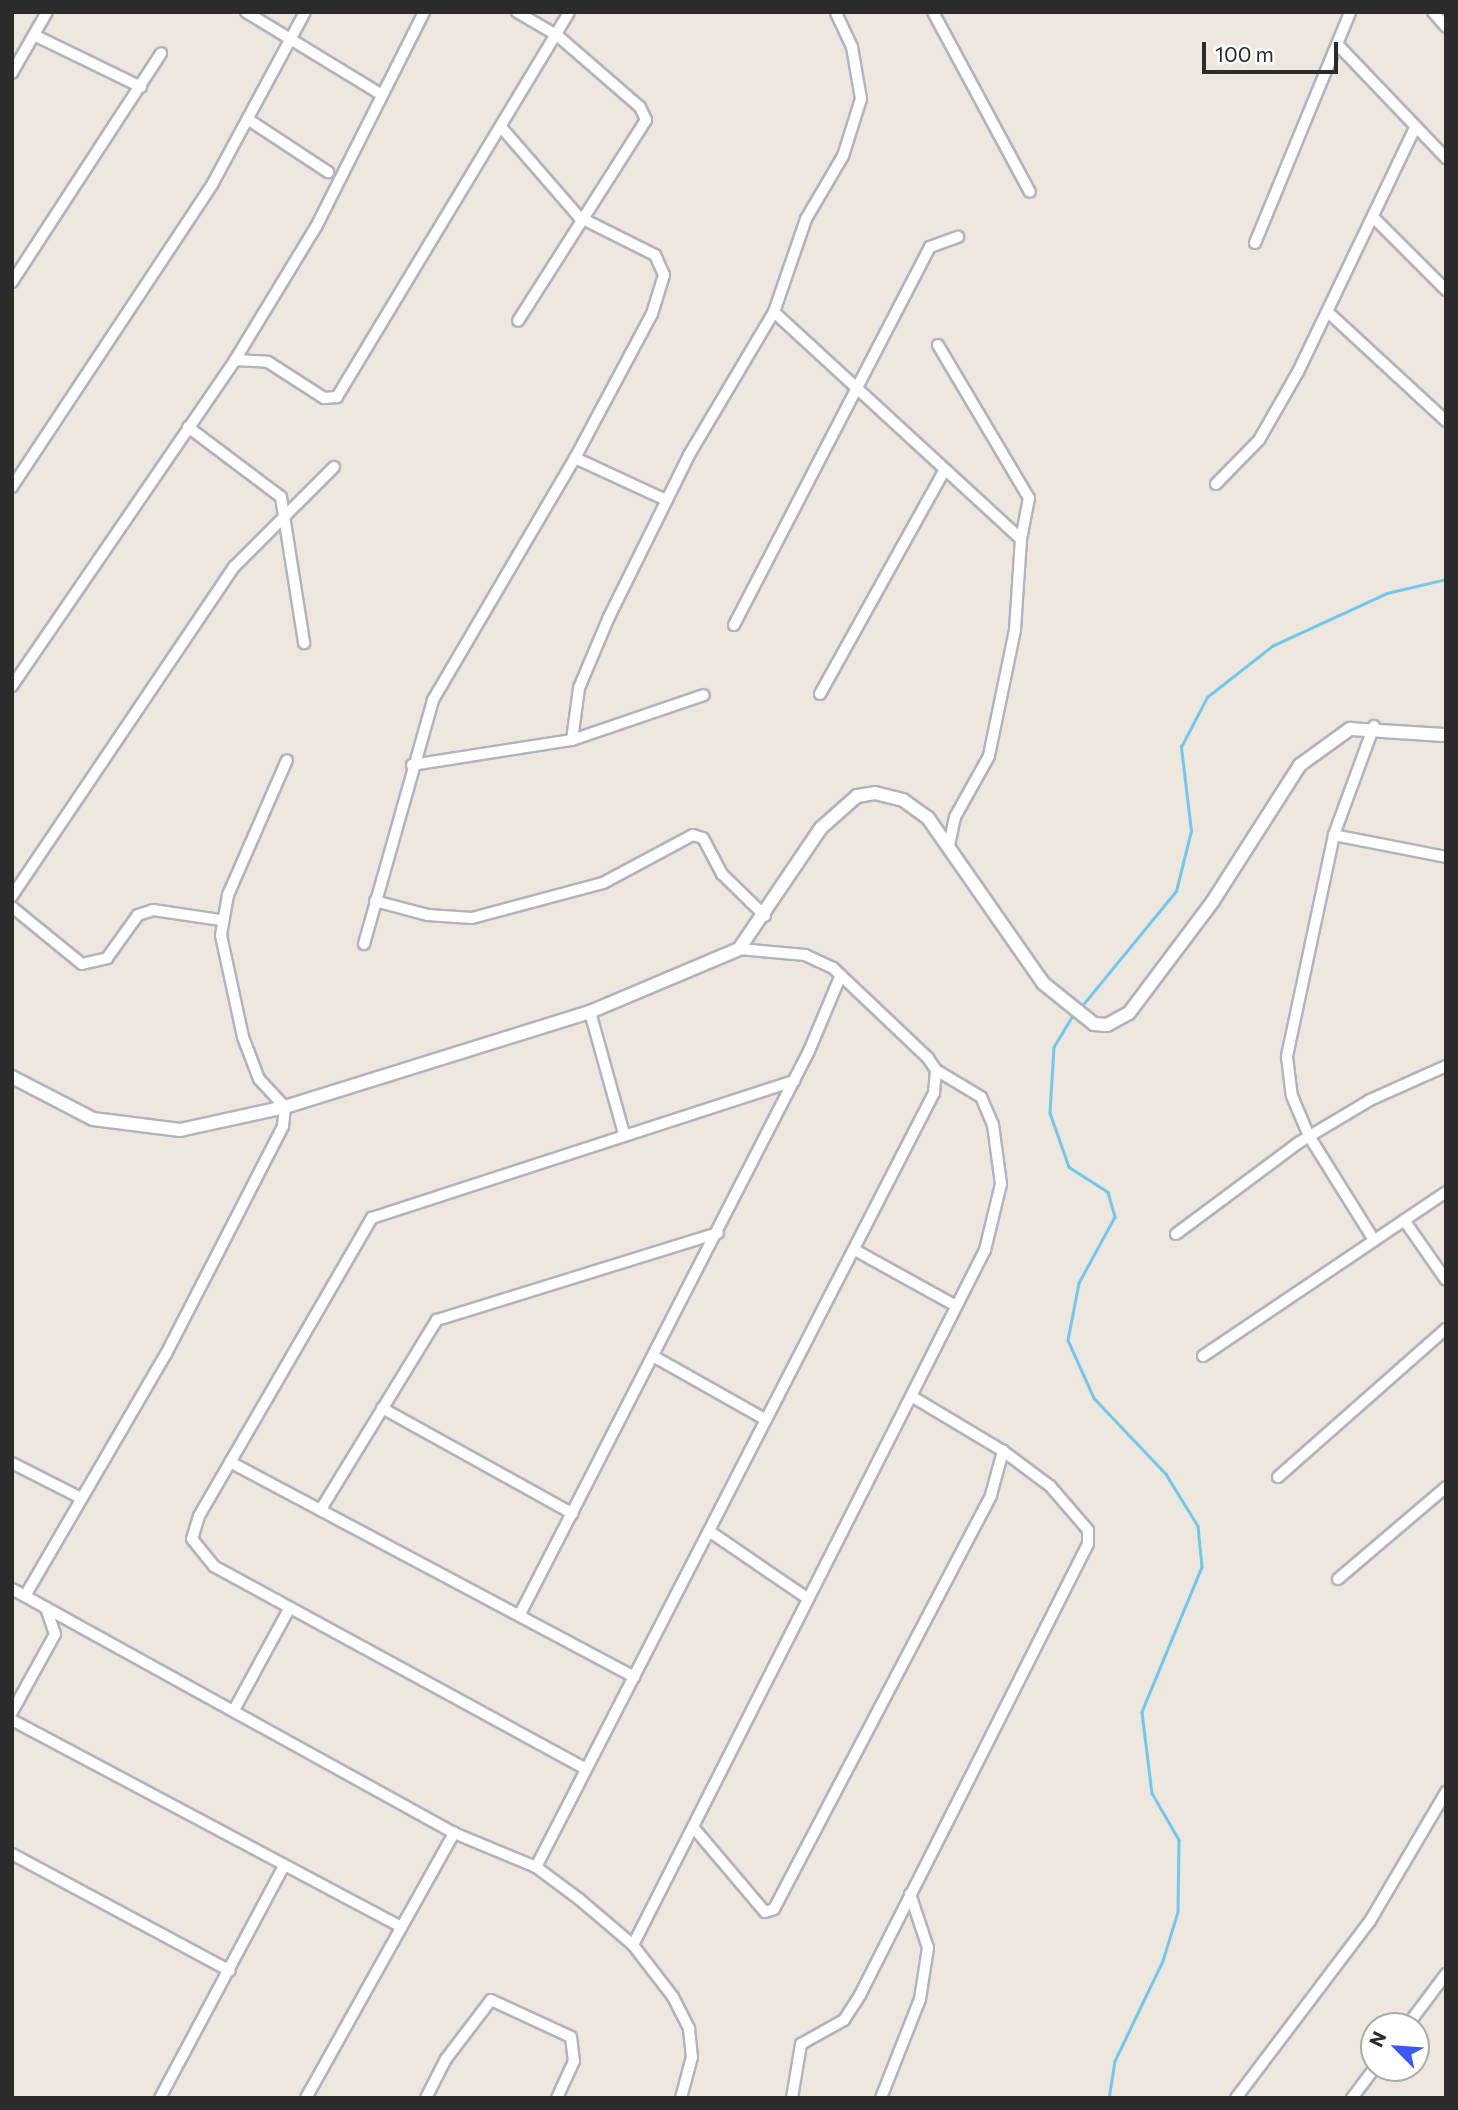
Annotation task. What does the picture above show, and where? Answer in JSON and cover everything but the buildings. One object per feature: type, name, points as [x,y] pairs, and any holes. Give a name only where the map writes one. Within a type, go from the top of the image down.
[{"type":"street","points":[[12,73],[47,12]]},
{"type":"street","points":[[246,12],[382,95]]},
{"type":"street","points":[[12,487],[171,251],[249,120],[305,12]]},
{"type":"street","points":[[12,686],[235,360],[316,227],[424,12]]},
{"type":"street","points":[[517,12],[558,36],[640,107],[646,120],[579,216],[518,321]]},
{"type":"street","points":[[235,360],[268,362],[324,398],[337,397],[558,36],[569,12]]},
{"type":"street","points":[[572,740],[579,688],[666,500],[774,312],[806,219],[843,156],[861,99],[852,47],[836,12]]},
{"type":"street","points":[[933,12],[1030,192]]},
{"type":"street","points":[[1255,243],[1350,12]]},
{"type":"street","points":[[1433,12],[1446,27]]},
{"type":"street","points":[[34,35],[141,87]]},
{"type":"street","points":[[1337,44],[1446,158]]},
{"type":"street","points":[[12,282],[161,53]]},
{"type":"street","points":[[249,120],[328,172]]},
{"type":"street","points":[[364,944],[412,765],[433,699],[575,458],[652,314],[664,275],[655,255],[579,216],[502,128]]},
{"type":"street","points":[[1216,484],[1259,440],[1329,313],[1415,128]]},
{"type":"street","points":[[1374,218],[1446,290]]},
{"type":"street","points":[[734,625],[811,484],[855,382],[930,247],[958,237]]},
{"type":"street","points":[[774,312],[855,382],[1021,539]]},
{"type":"street","points":[[1329,313],[1446,421]]},
{"type":"street","points":[[938,345],[1029,498],[1021,539],[1015,629],[989,756],[955,817],[949,845]]},
{"type":"street","points":[[188,428],[268,482],[288,513],[304,643]]},
{"type":"street","points":[[575,458],[666,500]]},
{"type":"street","points":[[12,896],[215,593],[334,467]]},
{"type":"street","points":[[820,694],[945,468]]},
{"type":"street","points":[[412,765],[572,740],[704,695]]},
{"type":"street","points":[[1374,726],[1334,835],[1287,1057],[1292,1096],[1309,1136],[1374,1240]]},
{"type":"street","points":[[12,1077],[93,1119],[138,1129],[214,1125],[285,1107],[590,1012],[739,948],[765,916],[821,828],[857,796],[903,800],[928,818],[1059,999],[1094,1024],[1129,1013],[1300,765],[1350,729],[1374,726],[1446,735]]},
{"type":"street","points":[[25,1596],[79,1497],[166,1354],[257,1181],[283,1125],[285,1107],[259,1079],[243,1037],[221,920],[287,760]]},
{"type":"street","points":[[375,901],[428,915],[472,918],[603,883],[693,835],[703,838],[722,874],[765,916]]},
{"type":"street","points":[[1334,835],[1446,858]]},
{"type":"street","points":[[12,906],[50,944],[89,965],[107,958],[138,915],[153,910],[221,920]]},
{"type":"street","points":[[633,1945],[985,1250],[1001,1184],[993,1125],[981,1097],[936,1070],[841,975],[820,958],[739,948]]},
{"type":"street","points":[[520,1614],[718,1233],[794,1081],[841,975]]},
{"type":"street","points":[[590,1012],[624,1134]]},
{"type":"street","points":[[1176,1234],[1309,1136],[1446,1066]]},
{"type":"street","points":[[536,1867],[765,1419],[929,1111],[936,1070]]},
{"type":"street","points":[[586,1769],[214,1566],[192,1539],[230,1462],[372,1218],[794,1081]]},
{"type":"street","points":[[1203,1356],[1446,1192]]},
{"type":"street","points":[[1404,1220],[1446,1280]]},
{"type":"street","points":[[321,1509],[437,1320],[718,1233]]},
{"type":"street","points":[[855,1250],[956,1306]]},
{"type":"street","points":[[1278,1477],[1446,1329]]},
{"type":"street","points":[[653,1356],[765,1419]]},
{"type":"street","points":[[792,2098],[801,2044],[844,2020],[1088,1544],[1088,1530],[1050,1486],[1003,1451],[911,1396]]},
{"type":"street","points":[[382,1408],[573,1514]]},
{"type":"street","points":[[692,1826],[765,1912],[774,1909],[991,1495],[1003,1451]]},
{"type":"street","points":[[230,1462],[634,1677]]},
{"type":"street","points":[[12,1463],[79,1497]]},
{"type":"street","points":[[1338,1579],[1446,1488]]},
{"type":"street","points":[[709,1531],[807,1598]]},
{"type":"street","points":[[12,1589],[454,1833],[536,1867],[633,1945],[688,2029],[692,2057],[681,2098]]},
{"type":"street","points":[[12,1712],[55,1634],[46,1607]]},
{"type":"street","points":[[234,1710],[289,1609]]},
{"type":"street","points":[[12,1720],[283,1868],[400,1926]]},
{"type":"street","points":[[1236,2098],[1370,1921],[1446,1792]]},
{"type":"street","points":[[1433,1813],[1446,1820]]},
{"type":"street","points":[[306,2098],[454,1833]]},
{"type":"street","points":[[12,1854],[230,1971]]},
{"type":"street","points":[[160,2098],[283,1868]]},
{"type":"street","points":[[881,2098],[920,1998],[928,1948],[910,1894]]},
{"type":"street","points":[[1418,2012],[1446,1974]]},
{"type":"street","points":[[426,2098],[446,2059],[491,2000],[571,2037],[574,2061],[557,2098]]},
{"type":"street","points":[[1352,2098],[1364,2082]]},
{"type":"waterway","points":[[1081,1007],[1176,891],[1191,831],[1181,747],[1207,697],[1272,646],[1387,593],[1446,579]]},
{"type":"waterway","points":[[1074,1014],[1054,1047],[1050,1113],[1069,1167],[1108,1192],[1115,1217],[1079,1283],[1068,1340],[1094,1398],[1166,1474],[1198,1526],[1202,1567],[1142,1712],[1152,1793],[1179,1840],[1178,1912],[1163,1961],[1115,2061],[1109,2098]]}]
